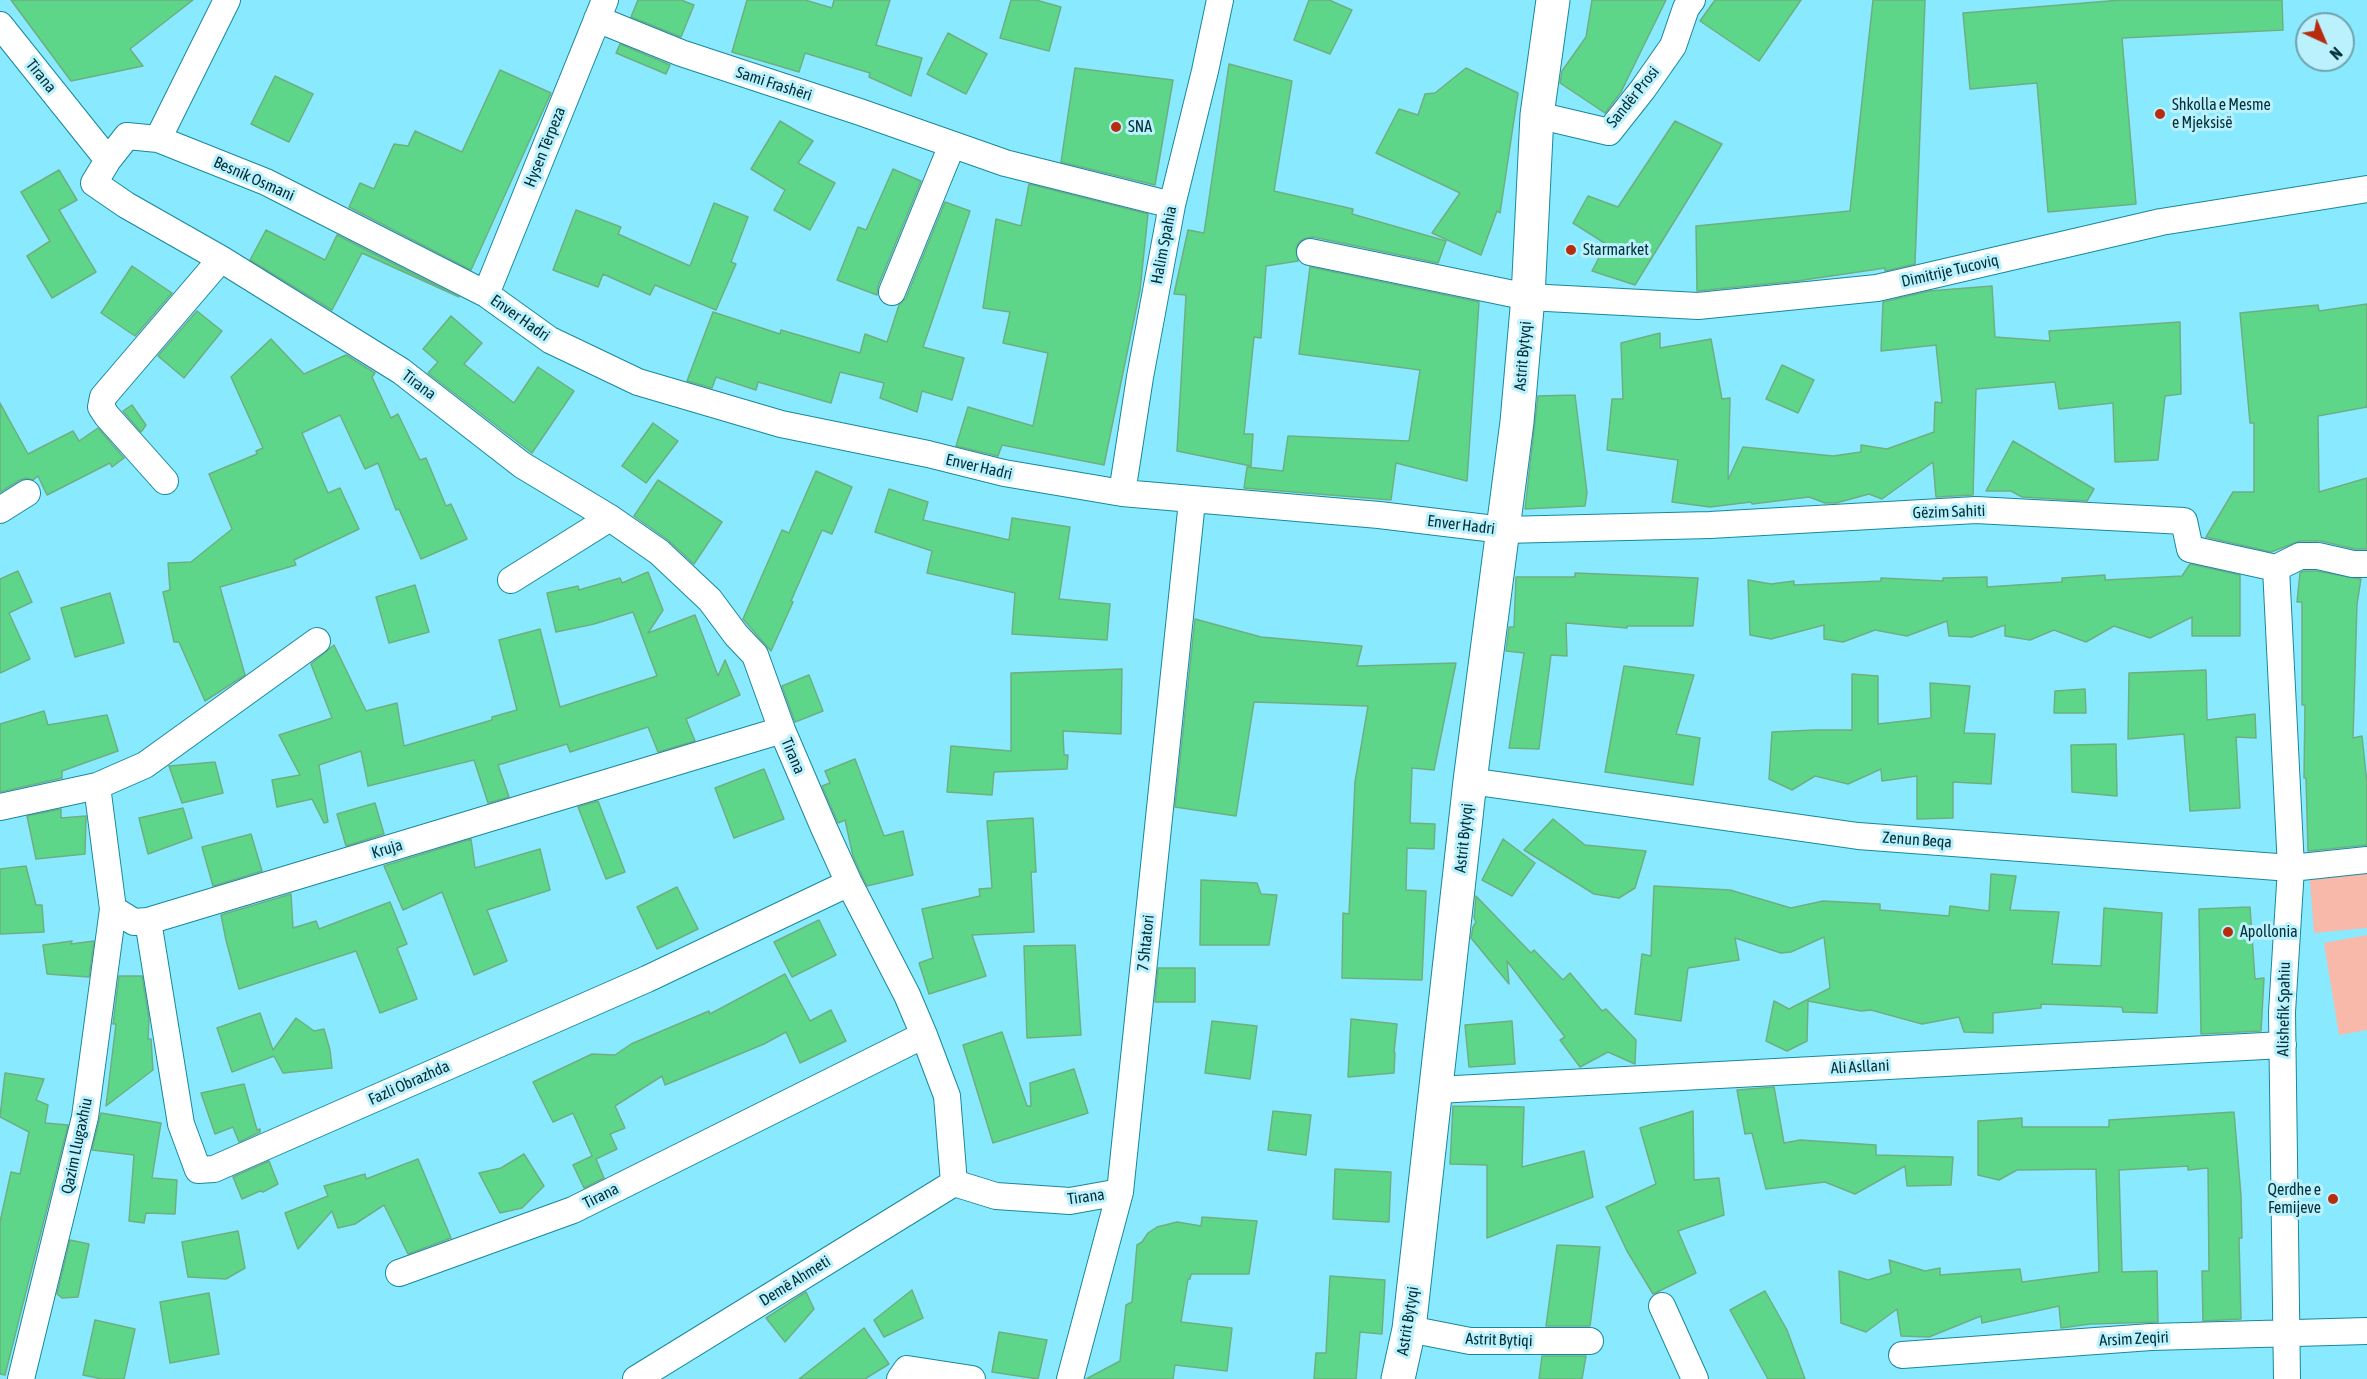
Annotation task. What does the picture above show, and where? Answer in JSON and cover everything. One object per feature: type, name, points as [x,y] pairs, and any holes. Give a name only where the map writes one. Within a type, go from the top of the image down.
[{"type":"street","points":[[158,139],[227,0]]},
{"type":"street","name":"Halim Spahia","points":[[1122,493],[1140,377],[1172,205],[1220,0]]},
{"type":"street","name":"Astrit Bytyqi","points":[[1398,1379],[1409,1329],[1470,781],[1517,422],[1528,297],[1537,115],[1552,0]]},
{"type":"street","name":"Sandër Prosi","points":[[1537,115],[1609,132],[1673,46],[1686,8],[1692,0]]},
{"type":"street","name":"Sami Frashëri","points":[[601,9],[681,53],[1005,163],[1172,205]]},
{"type":"street","name":"Hysen Tërpeza","points":[[486,294],[601,9]]},
{"type":"street","name":"Tirana","points":[[0,25],[108,160],[94,183],[126,205],[221,259],[401,370],[522,465],[610,518],[659,552],[710,600],[755,655],[782,730],[849,883],[907,996],[924,1035],[947,1096],[954,1183],[996,1196],[1070,1201],[1120,1192]]},
{"type":"street","name":"Besnik Osmani","points":[[108,160],[127,136],[158,139],[266,182],[486,294]]},
{"type":"street","points":[[892,292],[952,145]]},
{"type":"street","name":"Dimitrije Tucoviq","points":[[1528,297],[1698,306],[1877,288],[2161,222],[2367,189]]},
{"type":"street","name":"Astrit Bytyqi","points":[[1310,252],[1528,297]]},
{"type":"street","points":[[165,481],[107,416],[101,407],[103,397],[221,259]]},
{"type":"street","name":"Enver Hadri","points":[[486,294],[550,340],[638,382],[781,424],[928,454],[1004,474],[1122,493],[1192,501],[1379,515],[1503,530]]},
{"type":"street","points":[[0,510],[27,494]]},
{"type":"street","name":"7 Shtatori","points":[[1070,1379],[1120,1192],[1192,501]]},
{"type":"street","name":"Gëzim Sahiti","points":[[1503,530],[1710,525],[1976,510],[2184,521],[2190,549],[2276,568]]},
{"type":"street","points":[[511,580],[610,518]]},
{"type":"street","points":[[2276,568],[2301,556],[2318,556],[2352,564],[2367,564]]},
{"type":"street","name":"Alishefik Spahiu","points":[[2276,568],[2291,868],[2282,1012],[2287,1379]]},
{"type":"street","points":[[0,807],[97,786],[145,765],[317,641]]},
{"type":"street","name":"Kruja","points":[[148,921],[782,730]]},
{"type":"street","name":"Zenun Beqa","points":[[1470,781],[1858,836],[2291,868],[2367,860]]},
{"type":"street","points":[[97,786],[113,909],[134,922],[148,921]]},
{"type":"street","name":"Fazli Obrazhda","points":[[148,921],[181,1124],[198,1170],[214,1169],[637,983],[849,883]]},
{"type":"street","name":"Qazim Llugaxhiu","points":[[21,1379],[85,1117],[113,909]]},
{"type":"street","name":"Tirana","points":[[399,1274],[573,1210],[924,1035]]},
{"type":"street","name":"Ali Asllani","points":[[1437,1090],[2283,1045]]},
{"type":"street","name":"Demë Ahmeti","points":[[636,1379],[954,1183]]},
{"type":"street","points":[[1662,1306],[1695,1379]]},
{"type":"street","name":"Astrit Bytiqi","points":[[1409,1329],[1470,1341],[1590,1341]]},
{"type":"street","name":"Arsim Zeqiri","points":[[1902,1355],[2151,1337],[2367,1331]]},
{"type":"street","points":[[900,1379],[907,1369],[972,1379]]},
{"type":"shaded area","points":[[2367,864],[2367,928],[2314,933],[2309,869]]},
{"type":"shaded area","points":[[2367,935],[2367,1030],[2339,1035],[2324,943]]},
{"type":"building","points":[[11,0],[193,0],[130,49],[143,66],[71,81]]},
{"type":"building","points":[[638,0],[681,0],[694,5],[681,37],[631,17]]},
{"type":"building","points":[[747,0],[805,0],[832,8],[834,0],[890,0],[876,45],[922,58],[911,96],[869,77],[870,73],[805,53],[799,72],[732,52]]},
{"type":"building","points":[[1011,0],[1036,0],[1061,7],[1049,51],[1000,38]]},
{"type":"building","points":[[1309,0],[1329,0],[1352,10],[1330,54],[1294,40]]},
{"type":"building","points":[[1592,0],[1666,0],[1621,92],[1605,113],[1560,83],[1562,71],[1586,37]]},
{"type":"building","points":[[1715,0],[1801,0],[1759,61],[1700,21]]},
{"type":"building","points":[[1873,0],[1925,0],[1915,264],[1885,271],[1885,268],[1797,281],[1697,291],[1696,226],[1850,211]]},
{"type":"building","points":[[2121,0],[2282,0],[2283,30],[2122,38],[2136,204],[2048,212],[2037,83],[1970,89],[1963,13]]},
{"type":"building","points":[[948,33],[987,54],[966,94],[927,74]]},
{"type":"building","points":[[620,44],[670,65],[666,74],[616,53]]},
{"type":"building","points":[[1229,64],[1292,81],[1274,191],[1353,209],[1352,214],[1446,241],[1438,263],[1313,237],[1299,242],[1296,248],[1298,261],[1266,266],[1261,338],[1254,337],[1244,434],[1253,434],[1251,466],[1177,451],[1186,295],[1174,294],[1188,230],[1204,233]]},
{"type":"building","name":"SNA","points":[[1075,68],[1173,80],[1155,185],[1061,162]]},
{"type":"building","points":[[1466,68],[1518,93],[1500,213],[1497,211],[1481,255],[1432,233],[1460,193],[1376,153],[1399,109],[1418,115],[1425,94],[1435,93]]},
{"type":"building","points":[[500,70],[551,93],[471,270],[349,207],[360,183],[374,189],[394,144],[408,146],[415,131],[462,152]]},
{"type":"building","points":[[275,76],[313,94],[289,142],[251,124]]},
{"type":"building","points":[[780,121],[813,141],[798,163],[835,183],[810,230],[774,210],[785,190],[751,169]]},
{"type":"building","points":[[1675,121],[1722,144],[1635,285],[1592,271],[1606,244],[1573,223],[1588,196],[1618,207]]},
{"type":"building","points":[[893,169],[921,181],[878,286],[877,295],[837,280],[858,227],[866,230]]},
{"type":"building","points":[[59,170],[77,200],[59,210],[96,272],[52,298],[27,256],[50,241],[21,192]]},
{"type":"building","points":[[1029,184],[1148,214],[1140,290],[1104,465],[1002,445],[998,456],[956,446],[968,407],[1033,426],[1048,353],[1003,343],[1010,312],[983,308],[996,219],[1021,226]]},
{"type":"building","points":[[945,202],[970,211],[923,347],[964,358],[952,400],[922,391],[917,412],[880,398],[884,383],[840,372],[831,403],[758,382],[756,390],[716,377],[712,388],[687,381],[713,312],[780,334],[781,330],[860,353],[865,334],[887,342],[899,305],[906,298]]},
{"type":"building","points":[[714,203],[748,217],[731,262],[736,264],[716,310],[655,285],[650,295],[603,274],[598,287],[553,270],[576,210],[621,227],[618,234],[690,266]]},
{"type":"building","points":[[266,230],[325,260],[337,235],[459,297],[362,253],[332,310],[250,260]]},
{"type":"building","points":[[132,266],[172,293],[135,336],[101,313]]},
{"type":"building","points":[[1310,267],[1479,302],[1467,481],[1396,463],[1391,500],[1244,488],[1247,467],[1283,471],[1288,436],[1409,441],[1420,370],[1299,354]]},
{"type":"building","points":[[1992,286],[1995,337],[2050,341],[2049,331],[2180,322],[2181,394],[2165,396],[2158,460],[2115,462],[2113,403],[2059,409],[2055,382],[1976,389],[1973,495],[1936,497],[1933,462],[1882,499],[1869,494],[1836,503],[1825,503],[1809,497],[1710,507],[1672,502],[1678,460],[1607,450],[1612,399],[1623,399],[1621,343],[1660,333],[1660,348],[1711,339],[1722,399],[1730,398],[1728,480],[1743,447],[1833,456],[1861,452],[1861,445],[1887,449],[1934,432],[1935,402],[1942,403],[1936,345],[1881,351],[1883,302],[1929,291]]},
{"type":"building","points":[[2367,304],[2367,407],[2318,416],[2319,492],[2367,478],[2367,549],[2355,549],[2321,541],[2300,541],[2271,552],[2206,537],[2233,492],[2254,492],[2254,423],[2250,423],[2240,313],[2318,305],[2319,311]]},
{"type":"building","points":[[197,311],[222,331],[184,378],[158,356]]},
{"type":"building","points":[[451,316],[482,343],[464,364],[514,403],[538,367],[574,391],[532,453],[428,373],[438,362],[423,349]]},
{"type":"building","points":[[271,339],[304,374],[346,355],[375,373],[372,377],[391,418],[398,414],[420,460],[426,458],[446,506],[451,504],[467,539],[421,559],[399,509],[396,510],[378,463],[365,469],[340,415],[302,433],[328,493],[340,488],[359,529],[294,560],[296,565],[220,587],[245,675],[205,701],[179,642],[174,642],[163,592],[170,590],[168,563],[191,562],[232,529],[209,474],[257,454],[256,451],[263,448],[231,377]]},
{"type":"building","points":[[1782,365],[1814,380],[1798,413],[1766,399]]},
{"type":"building","points":[[1575,395],[1587,493],[1585,506],[1525,509],[1538,396]]},
{"type":"building","points":[[0,403],[28,454],[73,431],[79,441],[98,428],[124,458],[112,467],[110,463],[47,495],[38,476],[33,480],[26,478],[20,480],[0,492]]},
{"type":"building","points":[[132,405],[146,425],[141,432],[123,411]]},
{"type":"building","points":[[653,423],[678,441],[646,483],[622,466]]},
{"type":"building","points":[[2013,441],[2094,489],[2087,501],[2022,497],[2011,491],[1986,491]]},
{"type":"building","points":[[816,471],[852,487],[832,534],[822,530],[771,651],[743,619],[782,530],[789,533]]},
{"type":"building","points":[[658,480],[722,522],[694,564],[668,540],[634,516]]},
{"type":"building","points":[[889,489],[928,502],[923,520],[1009,540],[1012,518],[1070,527],[1059,599],[1110,604],[1107,640],[1012,634],[1015,593],[927,573],[932,551],[875,532]]},
{"type":"building","points":[[2190,564],[2240,575],[2240,636],[2192,636],[2192,617],[2150,638],[2114,626],[2086,642],[2054,630],[2030,640],[2005,636],[2005,625],[1972,637],[1949,636],[1947,621],[1907,636],[1875,630],[1843,642],[1824,639],[1824,625],[1771,639],[1750,635],[1748,580],[1771,584],[1794,581],[1794,585],[1881,581],[1881,578],[1943,581],[1943,578],[1987,577],[1987,587],[2062,582],[2062,578],[2105,575],[2105,580],[2182,576]]},
{"type":"building","points":[[18,571],[32,602],[9,613],[30,659],[0,673],[0,579]]},
{"type":"building","points":[[2304,571],[2361,579],[2357,604],[2353,738],[2362,736],[2367,784],[2367,845],[2308,851],[2306,778],[2304,778],[2305,705],[2302,705],[2302,602],[2297,602],[2300,573]]},
{"type":"building","points":[[648,572],[663,610],[648,633],[695,615],[718,676],[725,660],[740,695],[686,719],[695,741],[658,752],[648,727],[570,752],[567,744],[498,765],[509,797],[488,803],[474,760],[368,786],[361,751],[319,765],[328,822],[324,823],[312,799],[277,807],[272,780],[300,775],[279,735],[332,718],[311,664],[334,645],[366,711],[397,703],[404,746],[492,720],[492,717],[517,710],[499,640],[540,629],[560,707],[657,676],[633,612],[594,624],[556,632],[547,593],[578,586],[579,590],[620,578],[622,583]]},
{"type":"building","points":[[1575,573],[1698,578],[1693,626],[1627,626],[1627,628],[1566,623],[1567,656],[1551,655],[1539,749],[1509,748],[1524,653],[1506,651],[1509,627],[1514,627],[1516,577],[1575,577]]},
{"type":"building","points":[[415,585],[429,632],[389,643],[376,597]]},
{"type":"building","points":[[110,593],[124,643],[75,657],[61,608]]},
{"type":"building","points":[[1195,619],[1261,637],[1362,646],[1357,666],[1456,663],[1434,770],[1412,768],[1410,823],[1435,824],[1434,849],[1407,848],[1406,890],[1426,891],[1422,980],[1342,978],[1343,913],[1349,914],[1355,782],[1368,706],[1254,702],[1236,816],[1175,807]]},
{"type":"building","points":[[1624,666],[1694,675],[1676,734],[1700,738],[1693,785],[1605,772]]},
{"type":"building","points":[[1122,669],[1121,734],[1063,731],[1064,755],[1068,755],[1067,769],[994,772],[992,795],[947,792],[951,746],[1011,751],[1011,673]]},
{"type":"building","points":[[2206,670],[2207,720],[2255,714],[2256,738],[2236,737],[2240,808],[2190,811],[2184,734],[2128,739],[2129,673]]},
{"type":"building","points":[[1852,674],[1878,676],[1878,724],[1931,718],[1930,683],[1970,686],[1964,733],[1995,734],[1991,784],[1953,782],[1953,818],[1917,819],[1917,776],[1882,781],[1881,769],[1848,784],[1815,776],[1792,790],[1769,779],[1772,732],[1852,730]]},
{"type":"building","points":[[809,675],[823,711],[795,722],[782,686]]},
{"type":"building","points":[[2085,689],[2086,713],[2054,713],[2055,691]]},
{"type":"building","points":[[44,711],[48,725],[107,715],[118,751],[62,771],[62,778],[0,792],[0,724]]},
{"type":"building","points":[[2116,744],[2117,796],[2072,792],[2071,745]]},
{"type":"building","points":[[855,759],[884,836],[903,831],[913,875],[867,886],[862,876],[853,856],[845,820],[838,823],[822,786],[830,783],[825,771]]},
{"type":"building","points":[[215,762],[223,793],[182,803],[169,766]]},
{"type":"building","points":[[764,769],[784,819],[734,838],[715,788]]},
{"type":"building","points":[[598,801],[625,872],[606,879],[578,807]]},
{"type":"building","points":[[375,803],[384,834],[346,846],[337,814]]},
{"type":"building","points":[[183,808],[192,838],[148,854],[139,818]]},
{"type":"building","points":[[61,809],[61,818],[86,816],[85,854],[36,859],[27,816]]},
{"type":"building","points":[[1033,818],[1036,872],[1031,872],[1034,932],[972,935],[986,976],[929,994],[919,963],[933,958],[922,909],[980,896],[979,889],[992,888],[987,821]]},
{"type":"building","points":[[1553,819],[1585,845],[1646,851],[1635,888],[1619,898],[1594,894],[1524,850]]},
{"type":"building","points":[[251,834],[262,871],[213,886],[202,847]]},
{"type":"building","points":[[471,839],[475,868],[540,849],[550,890],[487,910],[507,961],[474,975],[442,892],[403,910],[384,866]]},
{"type":"building","points":[[1503,839],[1535,863],[1512,896],[1482,880]]},
{"type":"building","points":[[26,866],[36,905],[42,905],[44,932],[0,934],[0,869]]},
{"type":"building","points":[[1991,874],[2016,876],[2010,910],[2059,912],[2052,964],[2101,966],[2104,908],[2162,913],[2157,1013],[2123,1012],[2122,1007],[2041,1004],[2041,1008],[1993,1013],[1993,1033],[1964,1032],[1959,1017],[1922,1024],[1871,1010],[1861,1011],[1808,1001],[1807,1041],[1787,1051],[1766,1041],[1774,1001],[1789,1009],[1830,988],[1824,937],[1791,952],[1781,953],[1735,938],[1739,960],[1688,968],[1681,1021],[1635,1014],[1642,954],[1651,956],[1654,886],[1730,890],[1791,908],[1823,901],[1880,904],[1880,910],[1949,916],[1950,906],[1989,911]]},
{"type":"building","points":[[1201,880],[1257,883],[1261,894],[1277,895],[1269,945],[1200,945]]},
{"type":"building","points":[[677,887],[698,929],[657,949],[637,907]]},
{"type":"building","points":[[291,894],[293,928],[316,921],[319,929],[390,902],[407,944],[397,948],[417,999],[380,1013],[356,951],[239,989],[221,915]]},
{"type":"building","points":[[1476,896],[1531,953],[1534,950],[1563,980],[1570,973],[1602,1011],[1606,1009],[1636,1040],[1635,1064],[1608,1052],[1580,1067],[1560,1040],[1565,1037],[1507,961],[1509,984],[1471,938],[1476,922],[1474,918]]},
{"type":"building","points":[[2250,907],[2255,979],[2264,978],[2261,1031],[2201,1034],[2199,909]]},
{"type":"building","points":[[819,920],[836,955],[792,977],[774,942]]},
{"type":"building","points":[[72,941],[71,944],[94,941],[89,977],[47,974],[43,945]]},
{"type":"building","points":[[1075,945],[1081,1035],[1027,1038],[1024,946]]},
{"type":"building","points":[[1158,968],[1195,968],[1195,1002],[1155,1002]]},
{"type":"building","points":[[785,974],[810,1021],[831,1010],[846,1041],[800,1063],[786,1032],[764,1044],[665,1085],[662,1076],[615,1106],[625,1128],[610,1134],[617,1149],[596,1159],[604,1178],[584,1188],[573,1165],[592,1156],[573,1113],[553,1122],[533,1082],[592,1054],[615,1055],[631,1044],[709,1011],[710,1014]]},
{"type":"building","points":[[119,976],[142,976],[149,1019],[148,1039],[151,1039],[153,1070],[106,1106],[116,1024],[113,1024]]},
{"type":"building","points":[[260,1013],[273,1050],[296,1018],[314,1031],[324,1029],[332,1068],[283,1073],[274,1056],[232,1072],[217,1028]]},
{"type":"building","points":[[1351,1019],[1397,1024],[1394,1073],[1348,1077]]},
{"type":"building","points":[[1212,1021],[1257,1026],[1250,1079],[1205,1073]]},
{"type":"building","points":[[1512,1021],[1515,1064],[1469,1067],[1465,1025]]},
{"type":"building","points":[[1002,1032],[1027,1106],[1031,1106],[1030,1083],[1074,1069],[1088,1113],[993,1143],[963,1045]]},
{"type":"building","points":[[5,1073],[44,1079],[36,1100],[48,1105],[45,1123],[68,1125],[5,1375],[0,1374],[0,1222],[11,1172],[20,1174],[29,1132],[0,1117]]},
{"type":"building","points":[[244,1084],[257,1130],[260,1129],[260,1132],[239,1142],[233,1127],[215,1134],[201,1093]]},
{"type":"building","points":[[1774,1087],[1784,1143],[1800,1140],[1876,1145],[1876,1155],[1953,1157],[1951,1185],[1907,1186],[1905,1166],[1855,1194],[1825,1182],[1766,1189],[1752,1133],[1745,1134],[1737,1090]]},
{"type":"building","points":[[1453,1106],[1524,1107],[1522,1167],[1584,1151],[1593,1197],[1487,1238],[1487,1165],[1450,1164]]},
{"type":"building","points":[[1273,1111],[1311,1115],[1306,1155],[1268,1150]]},
{"type":"building","points":[[1693,1111],[1694,1180],[1719,1178],[1724,1215],[1678,1231],[1696,1273],[1653,1294],[1627,1251],[1606,1207],[1656,1184],[1640,1128]]},
{"type":"building","points":[[2234,1112],[2241,1196],[2242,1238],[2239,1238],[2241,1319],[2203,1321],[2202,1271],[2209,1271],[2208,1168],[2188,1170],[2188,1166],[2119,1170],[2122,1272],[2157,1271],[2158,1322],[2090,1324],[2061,1328],[2059,1306],[1982,1323],[1981,1316],[1929,1337],[1901,1336],[1897,1309],[1866,1332],[1841,1323],[1839,1271],[1868,1280],[1891,1273],[1889,1260],[1925,1271],[1940,1268],[1940,1275],[2020,1269],[2022,1282],[2099,1272],[2096,1169],[2017,1170],[1999,1180],[1978,1175],[1978,1121],[2022,1118],[2022,1127],[2109,1127],[2109,1120]]},
{"type":"building","points":[[101,1113],[161,1123],[152,1178],[177,1180],[175,1214],[146,1213],[144,1223],[129,1221],[134,1155],[92,1150]]},
{"type":"building","points":[[524,1154],[544,1186],[522,1208],[500,1213],[479,1173],[501,1168]]},
{"type":"building","points":[[418,1159],[451,1238],[408,1254],[384,1205],[355,1224],[338,1228],[332,1211],[298,1249],[285,1213],[328,1196],[324,1186],[365,1174],[366,1179]]},
{"type":"building","points":[[269,1161],[278,1184],[242,1199],[233,1177]]},
{"type":"building","points":[[1335,1169],[1391,1172],[1389,1222],[1333,1219]]},
{"type":"building","points":[[1202,1217],[1257,1221],[1249,1274],[1191,1274],[1188,1279],[1181,1322],[1232,1328],[1227,1371],[1175,1365],[1173,1379],[1086,1379],[1120,1361],[1126,1305],[1132,1302],[1137,1245],[1157,1227],[1177,1222],[1201,1226]]},
{"type":"building","points":[[238,1231],[245,1268],[226,1279],[188,1277],[182,1242]]},
{"type":"building","points":[[70,1240],[89,1244],[78,1297],[62,1298],[57,1294]]},
{"type":"building","points":[[1557,1245],[1600,1247],[1590,1326],[1546,1326]]},
{"type":"building","points":[[1330,1276],[1385,1280],[1382,1334],[1360,1332],[1356,1379],[1314,1379],[1316,1353],[1326,1353]]},
{"type":"building","points":[[912,1290],[923,1318],[884,1337],[874,1320]]},
{"type":"building","points":[[1765,1291],[1787,1330],[1805,1379],[1768,1379],[1730,1310]]},
{"type":"building","points":[[806,1292],[814,1309],[785,1342],[766,1318]]},
{"type":"building","points":[[209,1293],[219,1354],[170,1363],[160,1302]]},
{"type":"building","points":[[95,1320],[135,1329],[124,1379],[102,1379],[83,1375]]},
{"type":"building","points":[[864,1328],[889,1364],[865,1379],[799,1379]]},
{"type":"building","points":[[999,1332],[1047,1340],[1038,1379],[992,1372]]},
{"type":"building","points":[[1542,1356],[1586,1356],[1582,1379],[1539,1379]]},
{"type":"place","name":"Shkolla e Mesme e Mjeksisë","points":[[2160,114]]},
{"type":"place","name":"SNA","points":[[1116,127]]},
{"type":"place","name":"Starmarket","points":[[1571,250]]},
{"type":"place","name":"Apollonia","points":[[2228,932]]},
{"type":"place","name":"Qerdhe e Femijeve","points":[[2333,1199]]}]
